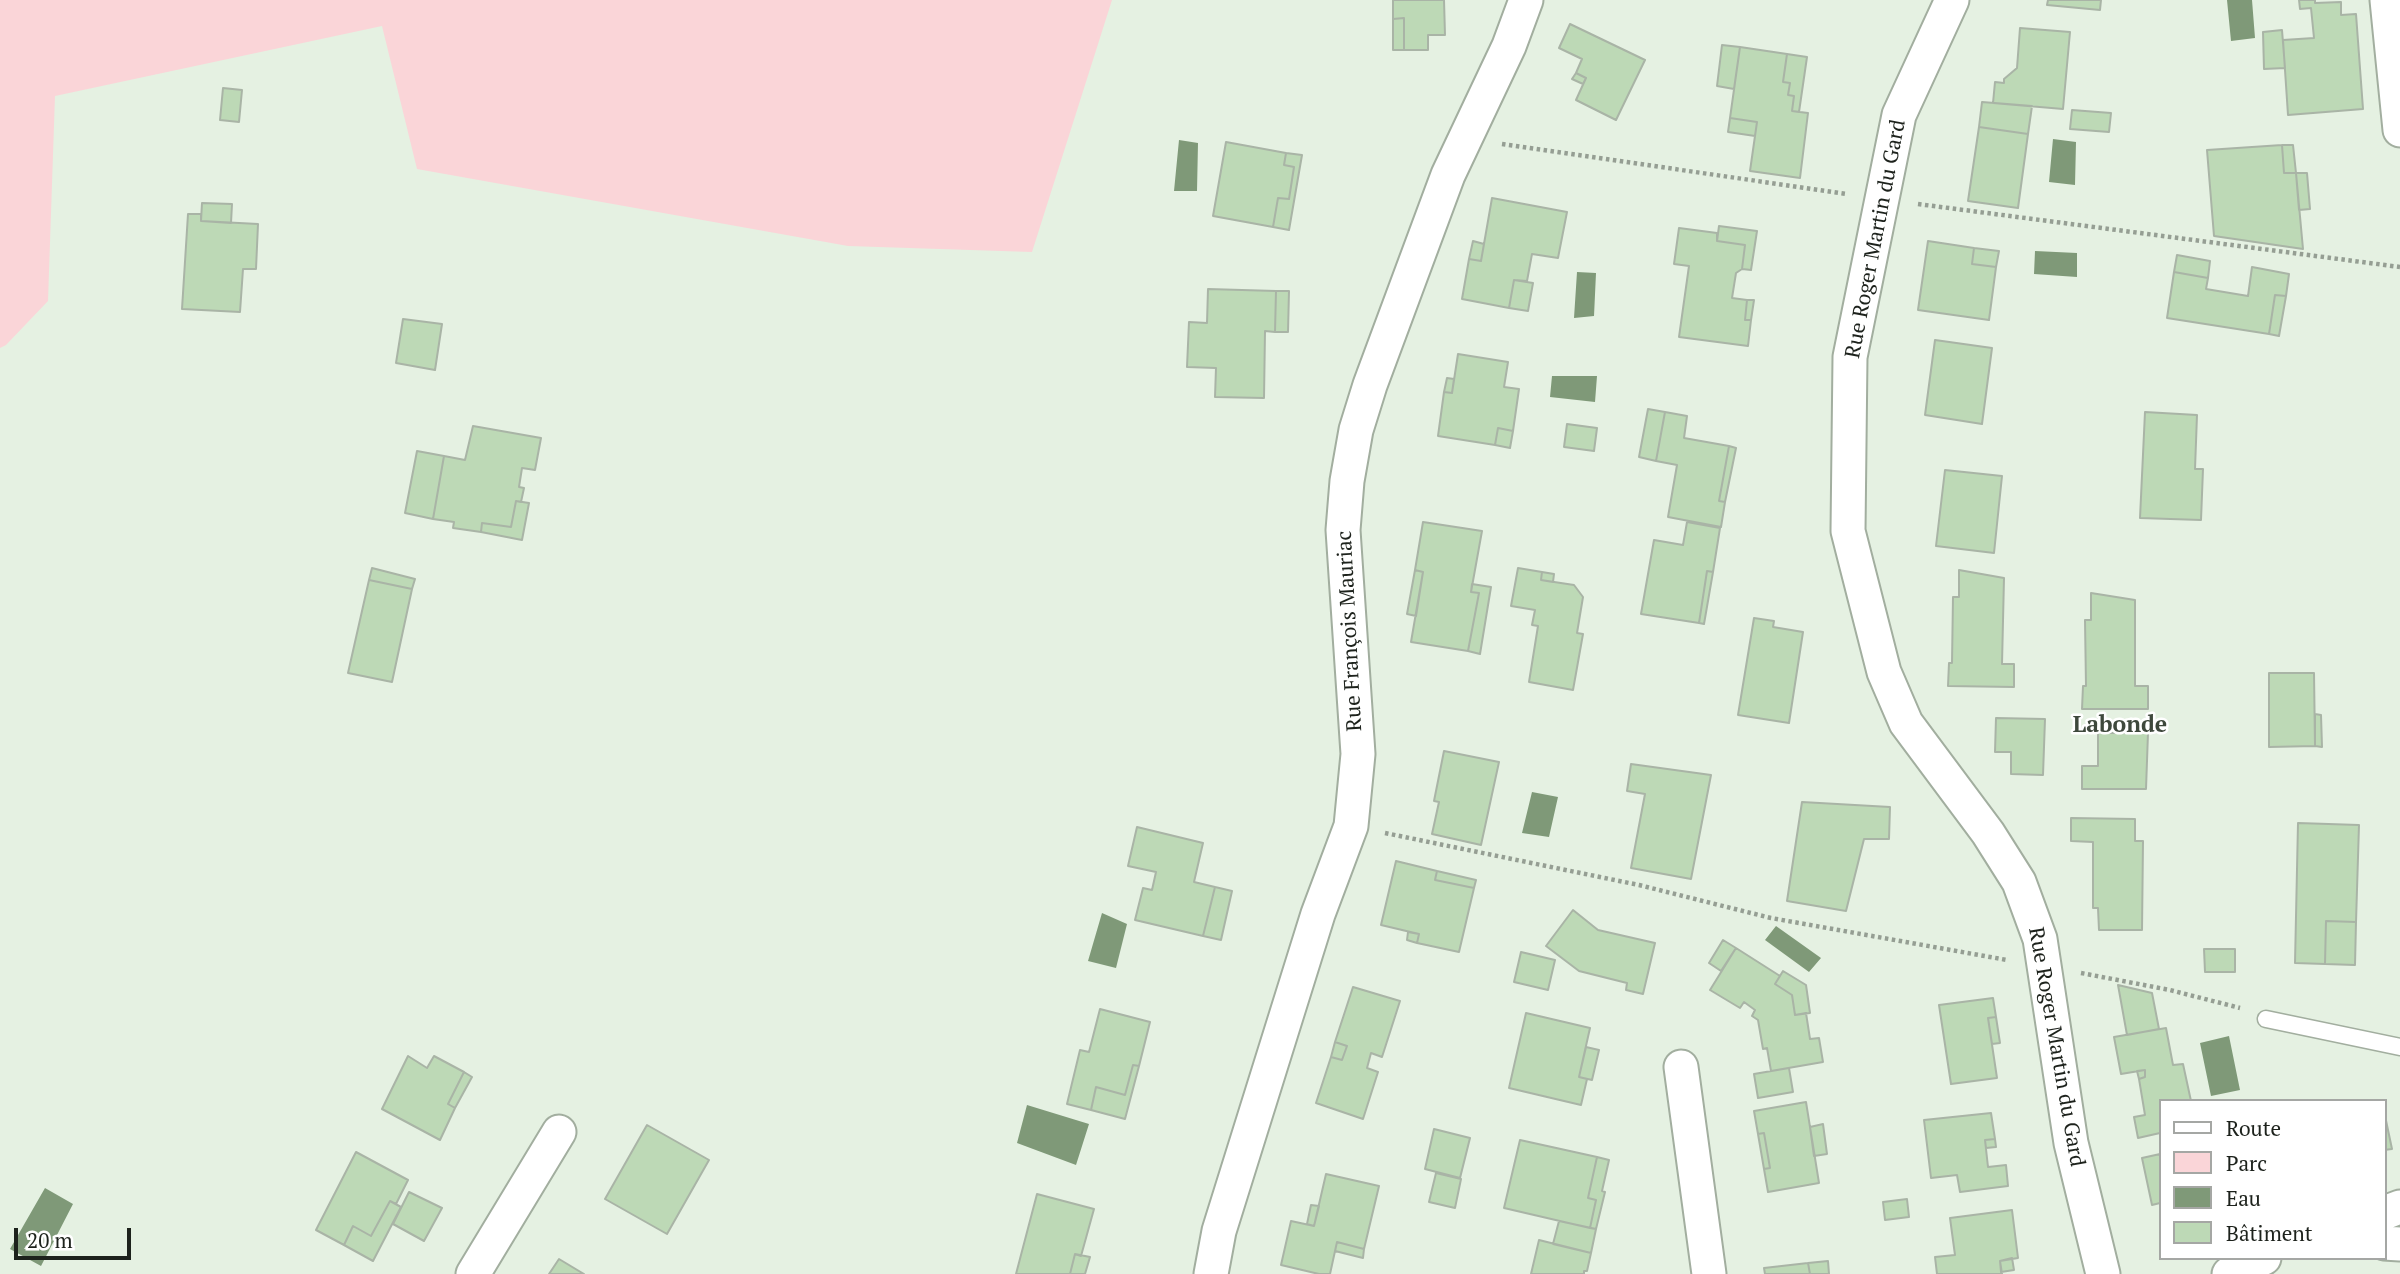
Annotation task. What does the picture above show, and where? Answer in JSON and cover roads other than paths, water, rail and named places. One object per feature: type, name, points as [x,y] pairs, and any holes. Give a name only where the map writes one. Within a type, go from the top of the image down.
[{"type":"street","name":"Rue François Mauriac","points":[[1211,1274],[1219,1231],[1318,914],[1350,825],[1357,754],[1343,530],[1347,481],[1356,430],[1370,385],[1448,175],[1509,46],[1526,0]]},
{"type":"street","name":"Rue Roger Martin du Gard","points":[[1952,0],[1899,115],[1850,357],[1848,531],[1884,672],[1906,723],[1988,833],[2019,882],[2040,939],[2071,1143],[2103,1274]]},
{"type":"street","points":[[2387,0],[2400,130]]},
{"type":"street","points":[[1681,1068],[1709,1274]]},
{"type":"street","points":[[473,1274],[559,1132]]},
{"type":"street","points":[[2229,1274],[2260,1260]]},
{"type":"lane","points":[[2266,1019],[2400,1047]]},
{"type":"water","points":[[2227,0],[2252,0],[2255,38],[2231,41]]},
{"type":"water","points":[[2053,139],[2076,142],[2075,185],[2049,182]]},
{"type":"water","points":[[1179,140],[1198,143],[1197,191],[1174,191]]},
{"type":"water","points":[[2035,251],[2077,253],[2077,277],[2034,274]]},
{"type":"water","points":[[1577,272],[1596,273],[1594,316],[1574,318]]},
{"type":"water","points":[[1552,376],[1597,376],[1595,402],[1550,397]]},
{"type":"water","points":[[1532,792],[1558,797],[1549,837],[1522,833]]},
{"type":"water","points":[[1102,913],[1127,924],[1116,968],[1088,961]]},
{"type":"water","points":[[1776,926],[1821,958],[1809,972],[1765,940]]},
{"type":"water","points":[[2229,1036],[2240,1090],[2211,1096],[2200,1043]]},
{"type":"water","points":[[1027,1105],[1089,1124],[1076,1165],[1017,1143]]},
{"type":"water","points":[[45,1188],[73,1204],[41,1266],[10,1249]]},
{"type":"district","name":"Labonde","points":[[2120,725]]}]
